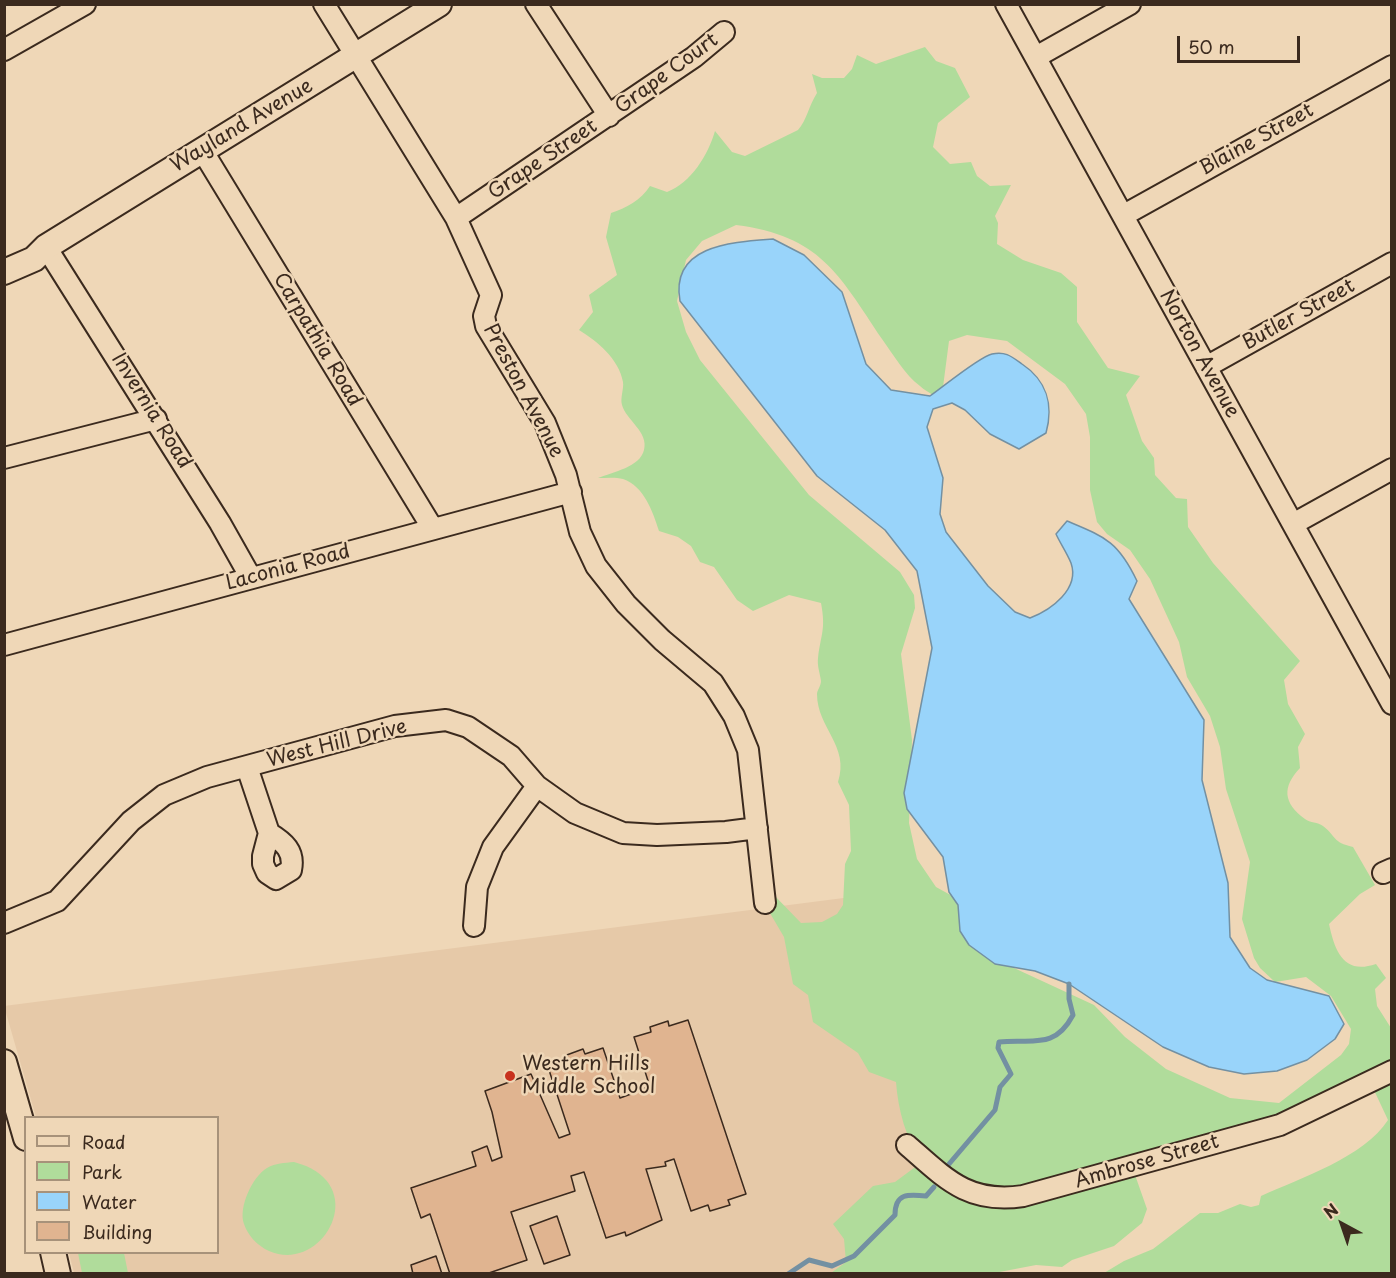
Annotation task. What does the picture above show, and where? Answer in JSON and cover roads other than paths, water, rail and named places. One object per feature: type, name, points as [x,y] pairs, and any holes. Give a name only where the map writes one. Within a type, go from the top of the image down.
[{"type":"main road","name":"Wayland Avenue","points":[[4,272],[34,259],[46,247],[439,4]]},
{"type":"main road","name":"Wayland Avenue","points":[[4,260],[46,247]]},
{"type":"main road","points":[[4,1062],[24,1131]]},
{"type":"main road","points":[[53,1254],[58,1274]]},
{"type":"street","points":[[4,50],[84,4]]},
{"type":"street","name":"Preston Avenue","points":[[324,4],[456,218],[491,295],[484,316],[486,326],[545,423],[571,492],[579,532],[596,566],[626,604],[662,640],[713,683],[734,716],[748,750],[765,903]]},
{"type":"street","name":"Grape Street","points":[[456,218],[609,116],[536,4]]},
{"type":"street","name":"Norton Avenue","points":[[1006,4],[1293,524],[1389,692]]},
{"type":"street","points":[[1036,57],[1130,4]]},
{"type":"street","name":"Grape Court","points":[[609,116],[694,57],[724,32]]},
{"type":"street","name":"Blaine Street","points":[[1124,215],[1392,66]]},
{"type":"street","name":"Carpathia Road","points":[[202,150],[433,529]]},
{"type":"street","name":"Invernia Road","points":[[46,247],[156,419],[251,578]]},
{"type":"street","name":"Butler Street","points":[[1206,367],[1392,263]]},
{"type":"street","points":[[4,458],[156,419]]},
{"type":"street","points":[[1293,524],[1392,470]]},
{"type":"street","name":"Laconia Road","points":[[4,645],[571,492]]},
{"type":"street","name":"West Hill Drive","points":[[4,923],[57,901],[131,821],[164,795],[207,777],[395,726],[446,720],[468,727],[511,756],[537,786],[575,813],[623,833],[669,835],[757,828]]},
{"type":"street","points":[[247,767],[269,833]]},
{"type":"street","points":[[474,926],[477,887],[493,847],[537,786]]},
{"type":"street","name":"Ambrose Street","points":[[907,1145],[940,1174],[970,1194],[1005,1199],[1280,1125],[1392,1071]]},
{"type":"water","points":[[773,239],[804,255],[842,292],[866,364],[891,390],[930,396],[986,356],[997,353],[1008,355],[1018,361],[1037,377],[1048,403],[1046,433],[1019,449],[990,434],[965,410],[952,403],[933,409],[927,427],[943,478],[940,514],[946,532],[988,586],[1015,612],[1030,618],[1047,610],[1068,590],[1073,572],[1071,563],[1056,534],[1067,521],[1101,536],[1123,557],[1137,581],[1129,599],[1204,720],[1202,780],[1228,883],[1230,937],[1250,968],[1267,980],[1329,996],[1344,1024],[1335,1039],[1307,1060],[1277,1071],[1244,1074],[1209,1067],[1163,1047],[1069,984],[1035,971],[995,964],[969,945],[960,931],[958,905],[949,892],[943,857],[907,809],[904,793],[932,648],[917,571],[885,530],[817,476],[680,301],[679,282],[685,268],[694,258],[707,250],[723,245]]},
{"type":"waterway","points":[[949,1164],[995,1110],[1000,1087],[1011,1074],[998,1048],[999,1042],[1041,1040],[1058,1034],[1073,1015],[1069,999],[1069,984]]},
{"type":"waterway","points":[[788,1274],[809,1260],[832,1266],[854,1256],[895,1215],[897,1202],[900,1199],[908,1195],[926,1196],[934,1187]]},
{"type":"place","name":"Western Hills Middle School","points":[[510,1076]]}]
